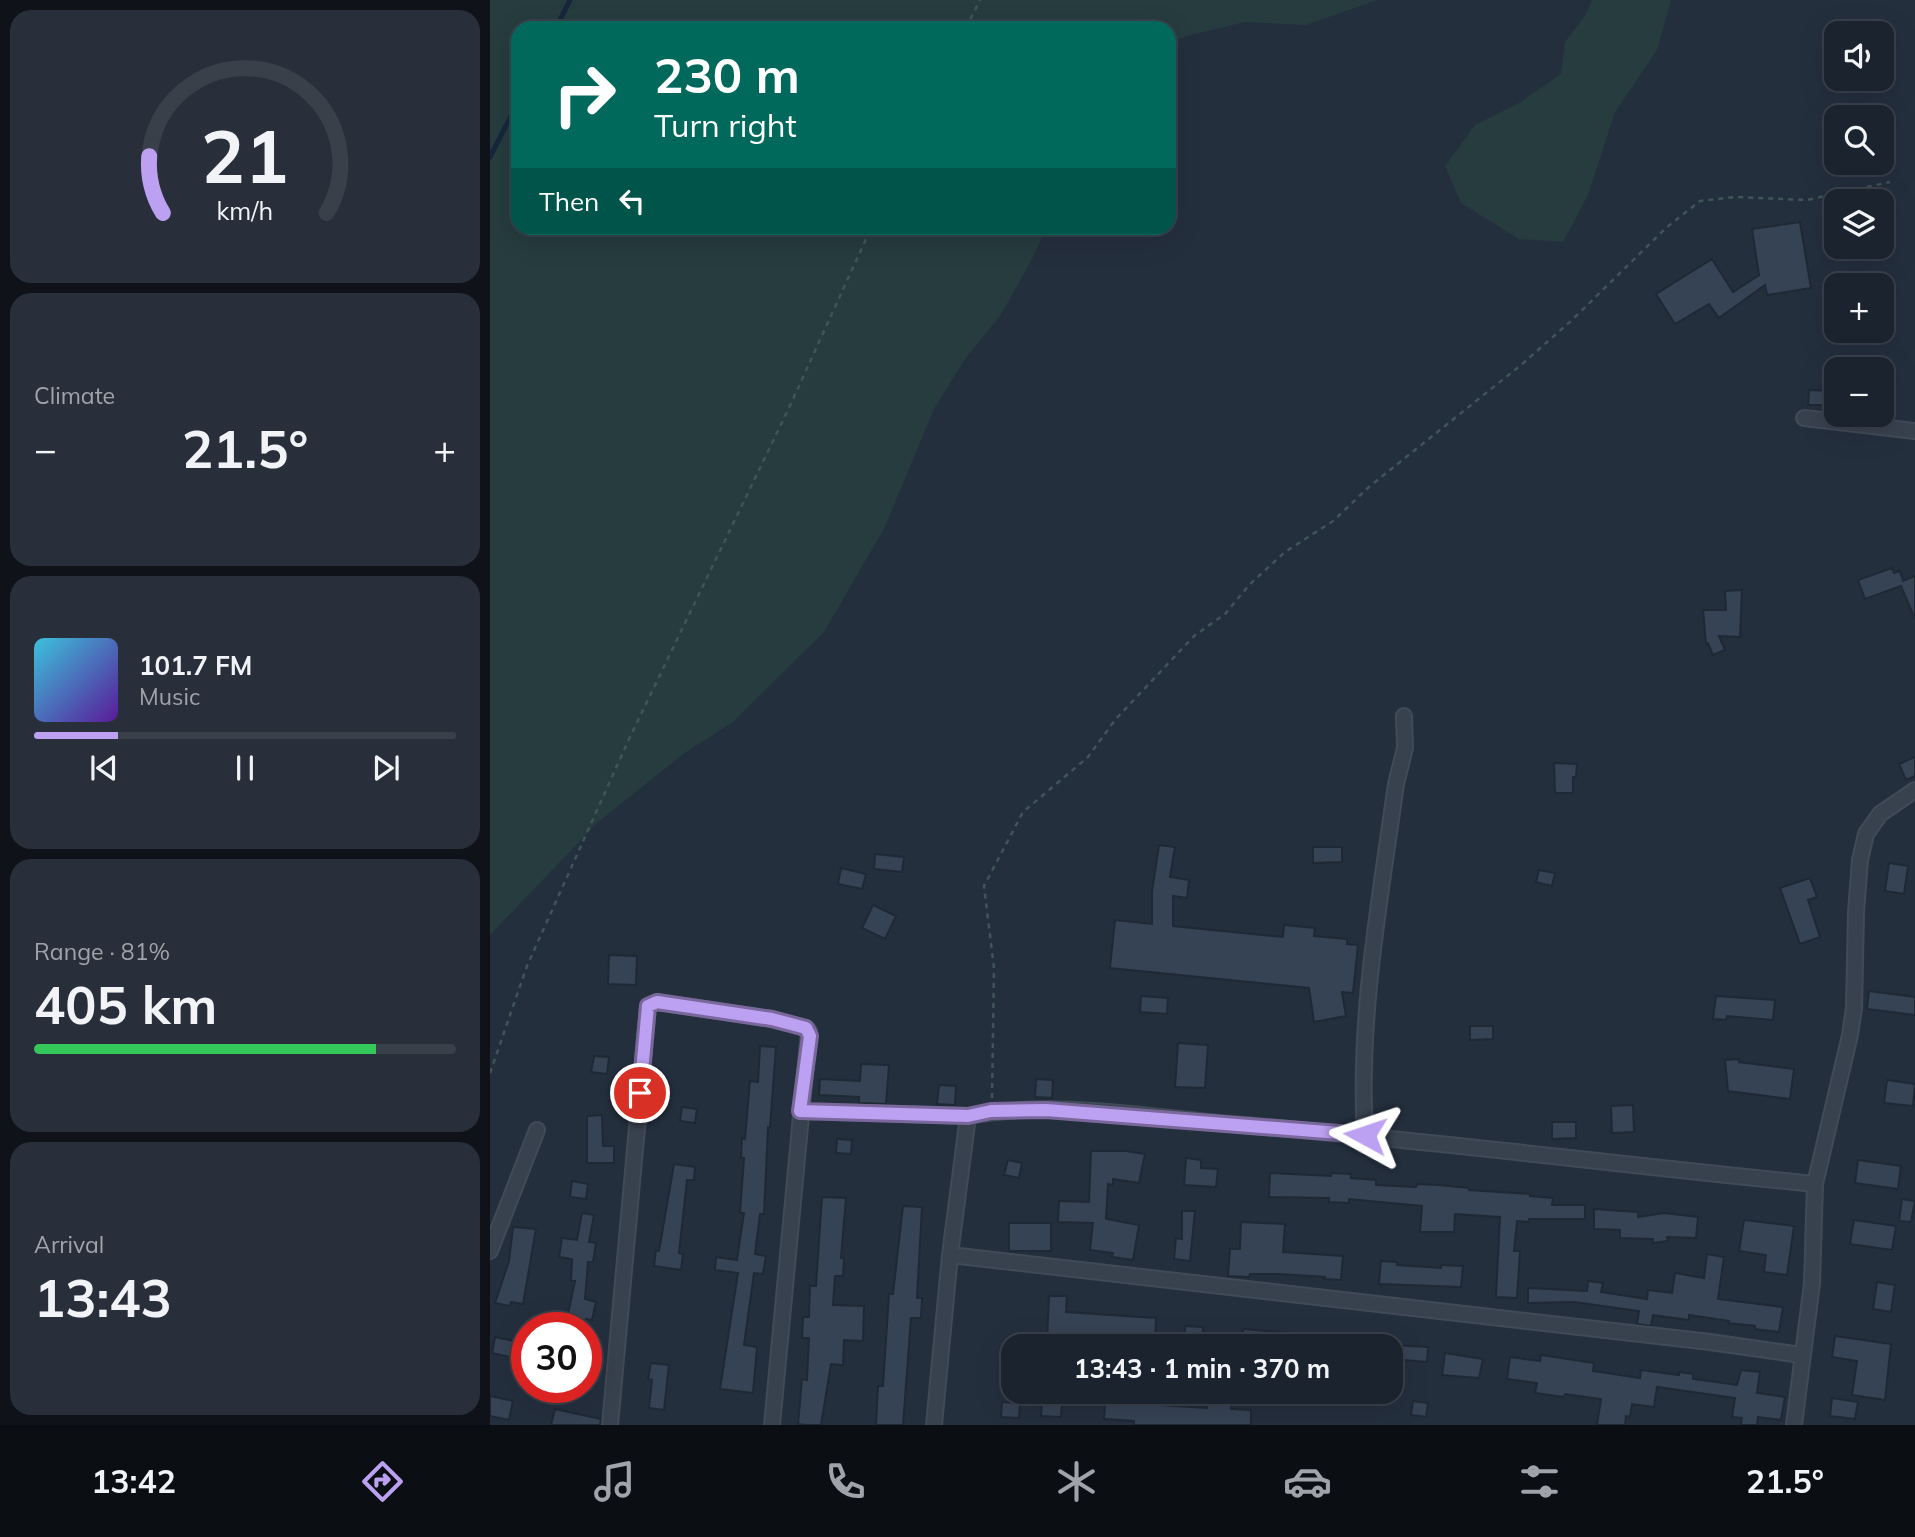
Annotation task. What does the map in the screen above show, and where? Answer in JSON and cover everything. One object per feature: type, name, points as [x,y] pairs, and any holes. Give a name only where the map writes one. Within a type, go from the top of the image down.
[{"type":"street","points":[[1804,418],[1915,430]]},
{"type":"street","points":[[1365,1135],[1363,1094],[1366,1020],[1396,784],[1405,748],[1404,716]]},
{"type":"street","points":[[1794,1425],[1812,1283],[1815,1184],[1854,1008],[1860,860],[1866,834],[1880,814],[1915,790]]},
{"type":"street","points":[[610,1425],[648,1006],[657,1002],[772,1019],[806,1028],[810,1036],[800,1111],[772,1425]]},
{"type":"street","points":[[800,1111],[968,1116],[991,1111],[1081,1111],[1365,1135],[1815,1184]]},
{"type":"street","points":[[934,1425],[950,1255],[968,1116]]},
{"type":"street","points":[[490,1251],[537,1130]]},
{"type":"street","points":[[950,1255],[1801,1354]]},
{"type":"path","points":[[970,21],[980,0]]},
{"type":"path","points":[[991,1111],[994,968],[984,886],[1023,812],[1088,757],[1115,720],[1194,636],[1225,614],[1250,584],[1285,552],[1333,521],[1370,486],[1521,365],[1571,321],[1667,227],[1700,201],[1735,197],[1807,200],[1890,182]]},
{"type":"path","points":[[490,1073],[527,966],[629,739],[788,410],[868,235]]},
{"type":"green space","points":[[490,0],[1377,0],[1306,25],[1245,22],[1176,41],[1176,21],[511,21],[511,235],[1044,235],[1000,316],[965,359],[934,409],[884,529],[824,632],[733,722],[686,752],[598,822],[490,935]]},
{"type":"green space","points":[[1592,0],[1671,0],[1657,50],[1615,112],[1588,195],[1563,242],[1519,239],[1461,203],[1445,166],[1475,125],[1519,103],[1561,74],[1565,42],[1585,16]]},
{"type":"building","points":[[1800,222],[1811,288],[1767,295],[1765,285],[1719,318],[1709,304],[1675,324],[1656,294],[1712,259],[1733,292],[1759,275],[1752,229]]},
{"type":"building","points":[[1809,390],[1824,391],[1824,405],[1808,405]]},
{"type":"building","points":[[1892,568],[1894,573],[1900,571],[1903,581],[1915,576],[1915,619],[1901,586],[1865,599],[1858,580]]},
{"type":"building","points":[[1742,590],[1740,637],[1719,636],[1725,650],[1713,655],[1708,643],[1706,644],[1703,610],[1726,610],[1725,591]]},
{"type":"building","points":[[1915,757],[1915,776],[1906,780],[1899,764]]},
{"type":"building","points":[[1554,763],[1577,764],[1576,777],[1573,777],[1573,793],[1555,793]]},
{"type":"building","points":[[1159,845],[1175,847],[1170,877],[1189,880],[1187,898],[1173,896],[1173,926],[1283,937],[1284,925],[1315,928],[1314,936],[1347,939],[1347,944],[1358,945],[1353,993],[1342,992],[1346,1016],[1314,1022],[1309,988],[1110,968],[1115,920],[1152,924],[1152,891]]},
{"type":"building","points":[[1313,847],[1342,847],[1342,862],[1313,863]]},
{"type":"building","points":[[875,854],[904,857],[902,872],[874,869]]},
{"type":"building","points":[[1889,863],[1908,866],[1904,894],[1885,891]]},
{"type":"building","points":[[841,868],[866,874],[862,889],[838,884]]},
{"type":"building","points":[[1539,870],[1555,873],[1552,886],[1536,882]]},
{"type":"building","points":[[1810,878],[1817,897],[1808,900],[1820,937],[1800,944],[1780,888]]},
{"type":"building","points":[[873,905],[896,916],[885,939],[862,928]]},
{"type":"building","points":[[609,955],[637,956],[636,985],[608,984]]},
{"type":"building","points":[[1869,991],[1915,997],[1915,1015],[1867,1009]]},
{"type":"building","points":[[1141,996],[1168,998],[1167,1014],[1140,1012]]},
{"type":"building","points":[[1716,996],[1775,1000],[1773,1020],[1727,1016],[1726,1020],[1713,1019]]},
{"type":"building","points":[[1470,1026],[1493,1026],[1493,1039],[1470,1040]]},
{"type":"building","points":[[1178,1043],[1208,1045],[1205,1088],[1175,1087]]},
{"type":"building","points":[[760,1046],[776,1047],[768,1127],[764,1214],[760,1214],[755,1254],[766,1256],[763,1274],[754,1273],[744,1345],[757,1347],[753,1393],[720,1389],[738,1273],[715,1270],[716,1257],[737,1260],[744,1213],[740,1213],[744,1158],[741,1158],[742,1138],[745,1139],[750,1081],[758,1082]]},
{"type":"building","points":[[594,1056],[609,1057],[607,1074],[591,1072]]},
{"type":"building","points":[[1739,1059],[1739,1062],[1794,1069],[1790,1099],[1728,1091],[1725,1060]]},
{"type":"building","points":[[861,1064],[889,1065],[886,1104],[859,1103],[859,1097],[819,1095],[820,1079],[860,1081]]},
{"type":"building","points":[[1036,1079],[1053,1080],[1052,1098],[1035,1097]]},
{"type":"building","points":[[1887,1080],[1915,1084],[1913,1106],[1884,1103]]},
{"type":"building","points":[[939,1085],[956,1086],[955,1105],[937,1104]]},
{"type":"building","points":[[1633,1105],[1634,1132],[1612,1133],[1611,1106]]},
{"type":"building","points":[[682,1107],[697,1109],[695,1123],[680,1121]]},
{"type":"building","points":[[602,1115],[603,1146],[614,1146],[614,1163],[587,1163],[587,1116]]},
{"type":"building","points":[[1552,1122],[1576,1122],[1576,1138],[1552,1139]]},
{"type":"building","points":[[837,1139],[852,1140],[851,1154],[836,1153]]},
{"type":"building","points":[[1091,1151],[1145,1154],[1139,1183],[1113,1179],[1113,1185],[1108,1184],[1106,1219],[1139,1225],[1133,1260],[1112,1257],[1113,1253],[1090,1250],[1093,1223],[1058,1222],[1059,1201],[1089,1202]]},
{"type":"building","points":[[1186,1158],[1201,1160],[1201,1168],[1218,1169],[1216,1187],[1184,1185]]},
{"type":"building","points":[[1008,1160],[1022,1163],[1019,1178],[1004,1175]]},
{"type":"building","points":[[1858,1160],[1901,1166],[1898,1189],[1855,1183]]},
{"type":"building","points":[[674,1164],[695,1167],[694,1180],[687,1180],[679,1253],[683,1254],[681,1270],[654,1266]]},
{"type":"building","points":[[1270,1173],[1331,1176],[1331,1173],[1351,1174],[1351,1178],[1376,1180],[1376,1185],[1439,1185],[1530,1194],[1553,1198],[1552,1205],[1585,1205],[1585,1219],[1517,1221],[1514,1251],[1520,1251],[1517,1298],[1496,1297],[1500,1217],[1455,1214],[1454,1232],[1420,1232],[1422,1206],[1349,1199],[1349,1203],[1329,1202],[1329,1198],[1269,1197]]},
{"type":"building","points":[[572,1181],[588,1184],[586,1199],[570,1197]]},
{"type":"building","points":[[822,1197],[846,1198],[841,1258],[844,1258],[843,1276],[835,1276],[833,1305],[864,1306],[863,1341],[844,1340],[843,1365],[831,1364],[821,1425],[806,1425],[798,1424],[802,1379],[807,1380],[809,1338],[802,1338],[803,1317],[809,1317],[810,1286],[816,1286]]},
{"type":"building","points":[[1902,1199],[1915,1201],[1911,1222],[1899,1221]]},
{"type":"building","points":[[903,1206],[922,1207],[917,1298],[922,1298],[921,1318],[911,1318],[903,1425],[876,1425],[878,1386],[883,1386],[889,1294],[893,1294]]},
{"type":"building","points":[[1594,1209],[1638,1212],[1638,1217],[1664,1213],[1698,1217],[1696,1238],[1667,1237],[1668,1241],[1653,1243],[1653,1239],[1620,1238],[1620,1230],[1594,1229]]},
{"type":"building","points":[[1182,1211],[1195,1211],[1190,1261],[1174,1259],[1176,1238],[1182,1239]]},
{"type":"building","points":[[582,1213],[594,1215],[589,1242],[596,1243],[593,1262],[588,1262],[585,1299],[596,1302],[594,1312],[568,1312],[575,1281],[571,1281],[572,1259],[559,1257],[562,1238],[577,1240]]},
{"type":"building","points":[[1744,1220],[1794,1226],[1787,1275],[1764,1272],[1766,1255],[1739,1251]]},
{"type":"building","points":[[1854,1220],[1896,1226],[1892,1250],[1850,1244]]},
{"type":"building","points":[[1241,1222],[1285,1224],[1283,1252],[1343,1256],[1341,1280],[1279,1274],[1228,1276],[1230,1249],[1240,1249]]},
{"type":"building","points":[[1009,1223],[1051,1223],[1051,1251],[1009,1251]]},
{"type":"building","points":[[513,1227],[536,1229],[523,1304],[511,1302],[510,1306],[495,1303],[509,1261]]},
{"type":"building","points":[[1707,1254],[1724,1257],[1718,1299],[1783,1307],[1779,1332],[1689,1315],[1689,1320],[1653,1315],[1651,1326],[1637,1324],[1639,1311],[1574,1302],[1528,1303],[1528,1288],[1587,1291],[1588,1281],[1603,1283],[1601,1292],[1647,1299],[1648,1290],[1672,1293],[1675,1273],[1704,1278]]},
{"type":"building","points":[[1381,1261],[1397,1262],[1397,1265],[1441,1268],[1441,1265],[1463,1266],[1461,1287],[1379,1284]]},
{"type":"building","points":[[1877,1282],[1895,1285],[1891,1312],[1873,1309]]},
{"type":"building","points":[[1049,1296],[1067,1296],[1066,1312],[1156,1318],[1155,1334],[1047,1334]]},
{"type":"building","points":[[1185,1326],[1203,1327],[1203,1334],[1185,1334]]},
{"type":"building","points":[[1243,1329],[1302,1334],[1243,1334]]},
{"type":"building","points":[[1835,1336],[1891,1344],[1885,1400],[1852,1395],[1857,1361],[1832,1357]]},
{"type":"building","points":[[495,1337],[511,1340],[510,1357],[492,1353]]},
{"type":"building","points":[[1403,1346],[1428,1347],[1427,1362],[1403,1360]]},
{"type":"building","points":[[1445,1353],[1483,1359],[1479,1378],[1442,1375]]},
{"type":"building","points":[[1541,1355],[1594,1363],[1593,1371],[1640,1378],[1641,1370],[1679,1375],[1679,1372],[1693,1374],[1693,1379],[1737,1385],[1741,1370],[1760,1372],[1757,1393],[1785,1397],[1781,1420],[1758,1417],[1757,1425],[1741,1425],[1742,1418],[1732,1417],[1735,1398],[1657,1387],[1654,1407],[1632,1404],[1630,1417],[1626,1416],[1625,1425],[1597,1425],[1601,1399],[1535,1393],[1537,1383],[1507,1379],[1510,1357],[1540,1361]]},
{"type":"building","points":[[651,1363],[669,1365],[664,1410],[649,1408],[652,1380],[648,1379]]},
{"type":"building","points":[[490,1396],[511,1401],[509,1420],[490,1416]]},
{"type":"building","points":[[1832,1398],[1858,1402],[1855,1419],[1830,1416]]},
{"type":"building","points":[[1413,1401],[1428,1403],[1426,1417],[1411,1415]]},
{"type":"building","points":[[1002,1404],[1020,1404],[1019,1418],[1001,1417]]},
{"type":"building","points":[[1042,1404],[1062,1404],[1061,1417],[1041,1416]]},
{"type":"building","points":[[1084,1404],[1160,1404],[1207,1408],[1207,1404],[1231,1404],[1231,1409],[1251,1410],[1251,1425],[1134,1425],[1134,1421],[1104,1419],[1105,1405]]},
{"type":"building","points":[[555,1409],[601,1419],[600,1425],[551,1425]]},
{"type":"waterway","points":[[560,21],[570,0]]},
{"type":"waterway","points":[[490,157],[511,116]]},
{"type":"route","points":[[640,1093],[648,1006],[657,1002],[772,1019],[806,1028],[810,1036],[800,1111],[968,1116],[991,1111],[1081,1111],[1365,1135]]}]
